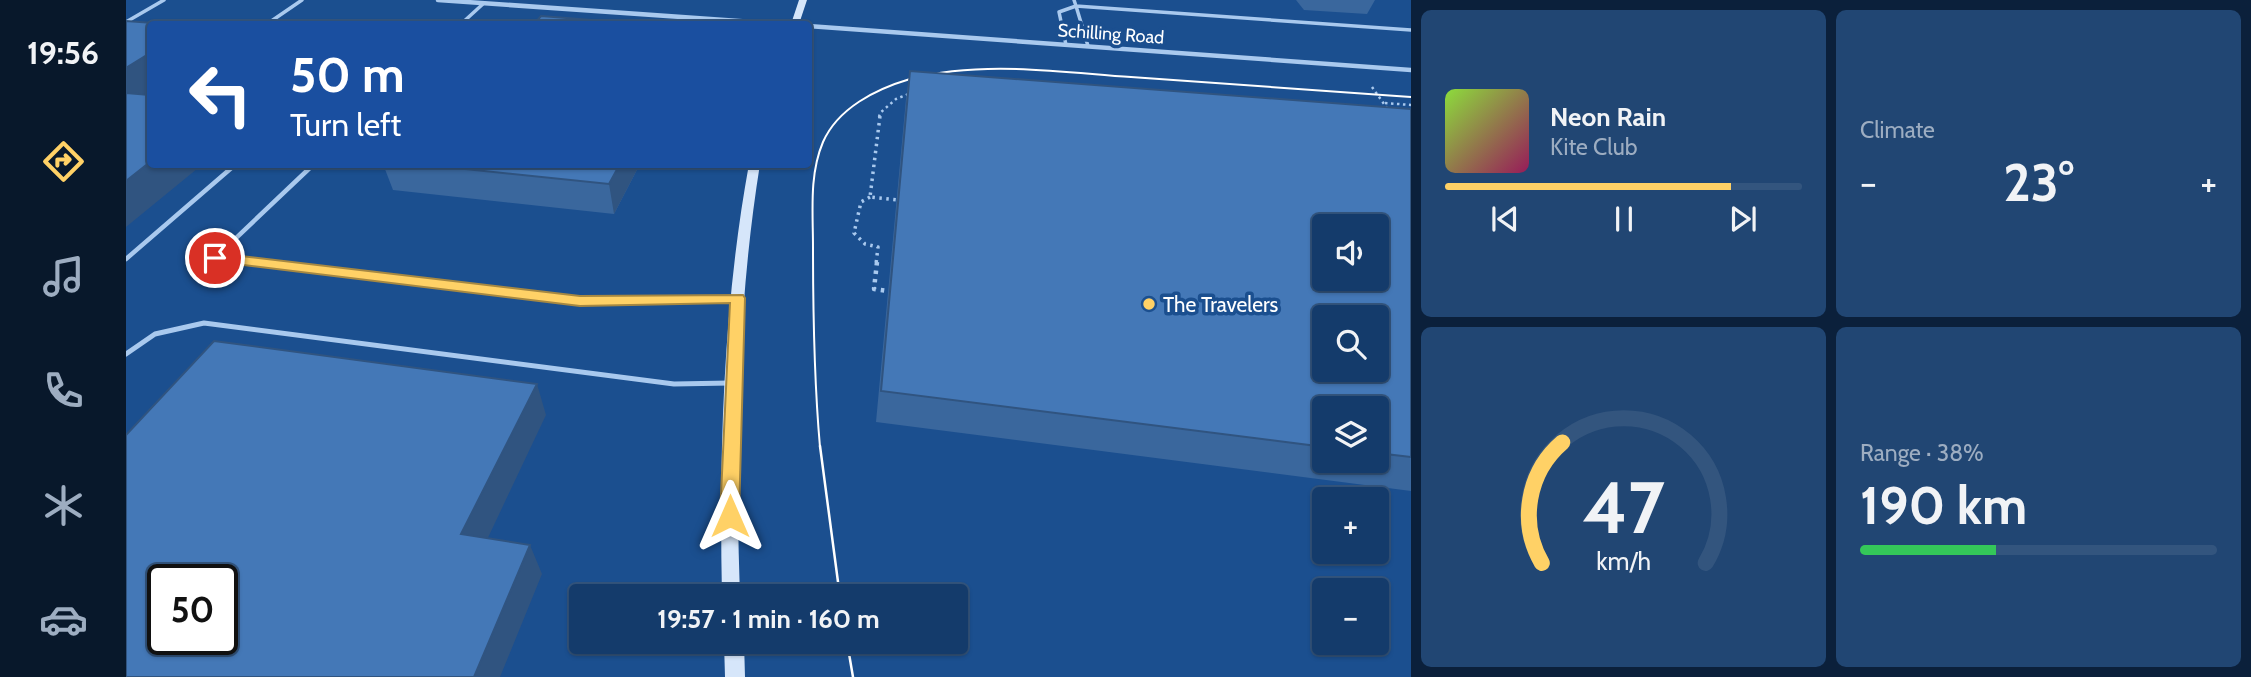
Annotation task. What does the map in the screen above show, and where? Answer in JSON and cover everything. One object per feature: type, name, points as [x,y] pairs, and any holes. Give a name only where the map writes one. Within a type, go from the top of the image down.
[{"type":"main road","points":[[796,21],[803,0]]},
{"type":"main road","points":[[732,584],[729,493],[733,383],[738,298],[754,168]]},
{"type":"main road","points":[[734,654],[735,677]]},
{"type":"street","points":[[438,0],[740,21]]},
{"type":"street","name":"Schilling Road","points":[[812,26],[1411,69]]},
{"type":"lane","points":[[126,22],[164,0]]},
{"type":"lane","points":[[272,21],[303,0]]},
{"type":"lane","points":[[1074,0],[1088,46]]},
{"type":"lane","points":[[464,21],[484,3]]},
{"type":"lane","points":[[1066,45],[1059,12],[1076,6],[1411,30]]},
{"type":"lane","points":[[126,22],[139,23]]},
{"type":"lane","points":[[126,259],[231,168]]},
{"type":"lane","points":[[310,168],[215,258],[580,301],[738,298]]},
{"type":"lane","points":[[126,354],[155,334],[204,323],[674,384],[733,383]]},
{"type":"path","points":[[1367,80],[1396,119]]},
{"type":"path","points":[[870,197],[880,113],[896,99],[916,92]]},
{"type":"path","points":[[1384,103],[1411,105]]},
{"type":"path","points":[[888,291],[874,289],[878,247],[865,244],[854,233],[861,202],[870,197],[897,200]]},
{"type":"building","points":[[541,16],[605,21],[537,21]]},
{"type":"building","points":[[126,21],[147,23],[147,55],[126,68]]},
{"type":"building","name":"The Travelers","points":[[910,71],[1411,109],[1411,457],[1389,454],[1389,396],[1312,396],[1312,445],[881,391]]},
{"type":"building","points":[[126,93],[147,95],[147,164],[126,181]]},
{"type":"building","points":[[456,168],[618,168],[609,184]]},
{"type":"building","points":[[214,341],[537,384],[461,534],[530,545],[474,677],[126,677],[126,435]]},
{"type":"tram line","points":[[820,447],[814,322],[814,180],[823,142],[830,130],[848,110],[871,94],[910,79],[937,73],[1020,69],[1411,97]]},
{"type":"tram line","points":[[820,446],[838,584]]},
{"type":"tram line","points":[[849,654],[853,677]]},
{"type":"place","name":"The Travelers","points":[[1149,304]]},
{"type":"route","points":[[215,258],[580,301],[738,298],[730,516]]}]
